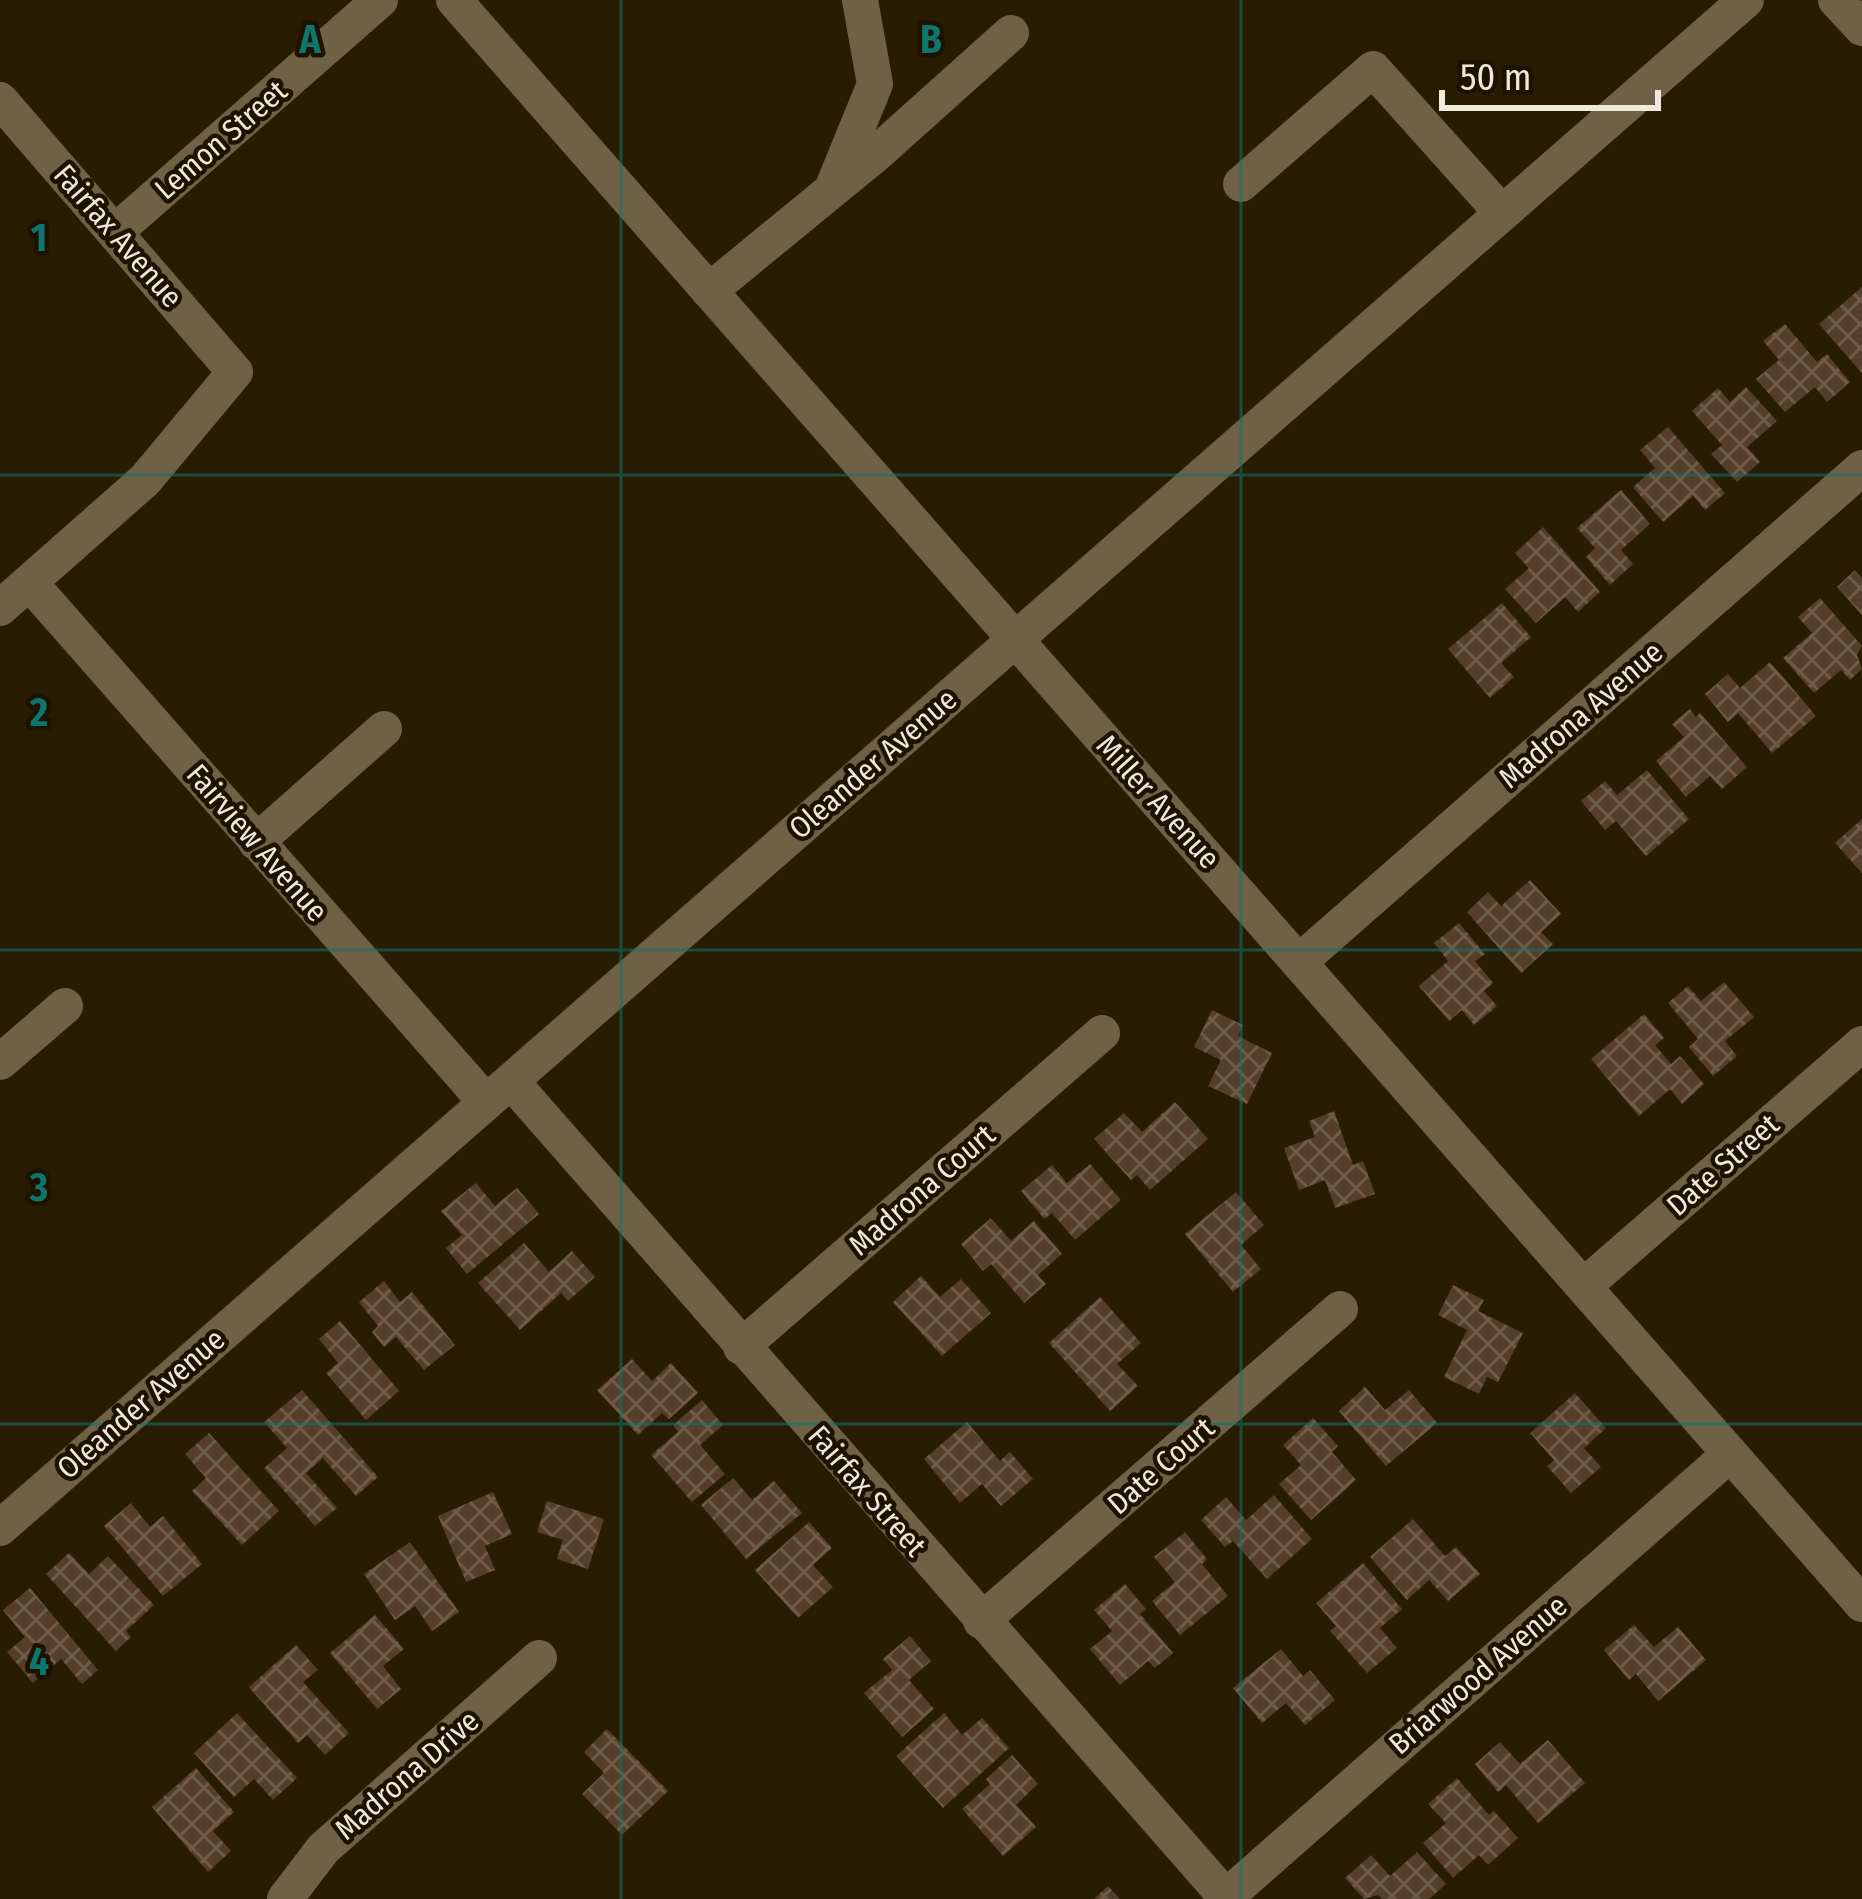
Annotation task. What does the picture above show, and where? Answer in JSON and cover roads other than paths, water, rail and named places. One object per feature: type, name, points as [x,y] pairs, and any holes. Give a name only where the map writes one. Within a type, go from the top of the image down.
[{"type":"street","name":"Lemon Street","points":[[116,232],[380,0]]},
{"type":"street","name":"Miller Avenue","points":[[454,0],[1862,1604]]},
{"type":"street","points":[[831,191],[875,84],[860,0]]},
{"type":"street","name":"Oleander Avenue","points":[[0,1528],[1746,0]]},
{"type":"street","points":[[1836,0],[1862,28]]},
{"type":"street","points":[[709,291],[1011,32]]},
{"type":"street","points":[[1241,184],[1373,69],[1502,213]]},
{"type":"street","name":"Fairfax Avenue","points":[[0,100],[236,373],[146,480],[29,582]]},
{"type":"street","name":"Madrona Avenue","points":[[1299,962],[1862,468]]},
{"type":"street","points":[[0,608],[29,582]]},
{"type":"street","name":"Fairview Avenue","points":[[29,582],[256,842],[498,1092]]},
{"type":"street","points":[[256,842],[385,729]]},
{"type":"street","points":[[0,1062],[65,1006]]},
{"type":"street","name":"Madrona Court","points":[[741,1346],[1102,1033]]},
{"type":"street","name":"Date Street","points":[[1584,1286],[1862,1043]]},
{"type":"street","name":"Fairfax Street","points":[[498,1092],[741,1346],[1226,1897]]},
{"type":"street","name":"Date Court","points":[[981,1622],[1340,1310]]},
{"type":"street","name":"Briarwood Avenue","points":[[1226,1897],[1730,1454]]},
{"type":"street","name":"Madrona Drive","points":[[285,1899],[323,1849],[539,1658]]}]
